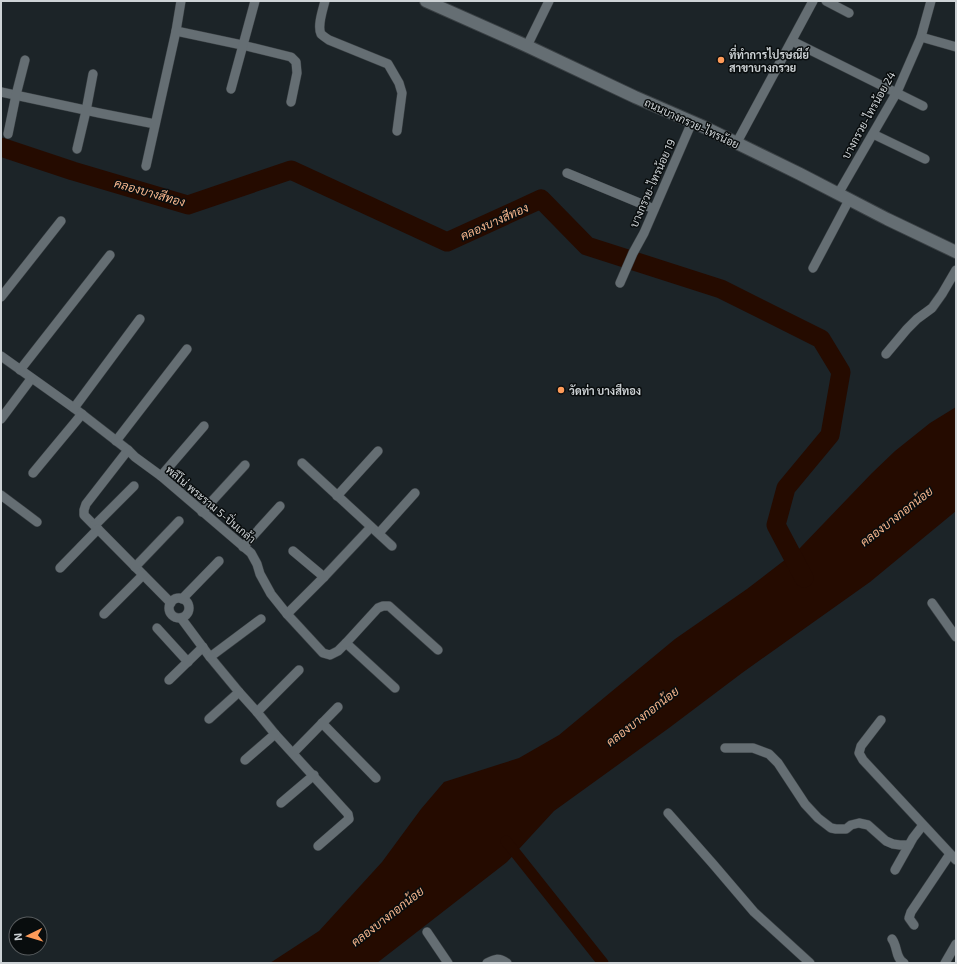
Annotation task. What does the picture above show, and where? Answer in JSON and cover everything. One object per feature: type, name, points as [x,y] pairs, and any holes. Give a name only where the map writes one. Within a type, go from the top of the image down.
[{"type":"main road","name":"ถนนบางกรวย-ไทรน้อย","points":[[426,1],[704,127],[956,252]]},
{"type":"street","points":[[146,166],[176,31],[181,1]]},
{"type":"street","points":[[231,89],[255,1]]},
{"type":"street","points":[[325,1],[320,23],[320,31],[322,35],[329,40],[388,64],[395,74],[402,93],[397,132]]},
{"type":"street","points":[[736,144],[813,1]]},
{"type":"street","points":[[826,1],[849,13]]},
{"type":"street","name":"บางกรวย-ไทรน้อย 24","points":[[838,194],[897,92],[920,37],[931,1]]},
{"type":"street","points":[[527,46],[544,2]]},
{"type":"street","points":[[176,31],[292,57],[296,62],[297,73],[291,102]]},
{"type":"street","points":[[920,37],[956,47]]},
{"type":"street","points":[[792,41],[923,106]]},
{"type":"street","points":[[8,134],[25,60]]},
{"type":"street","points":[[77,149],[93,74]]},
{"type":"street","points":[[1,92],[86,111],[155,124]]},
{"type":"street","name":"บางกรวย-ไทรน้อย 19","points":[[622,278],[633,252],[644,233],[692,122]]},
{"type":"street","points":[[872,134],[926,159]]},
{"type":"street","points":[[566,173],[654,210]]},
{"type":"street","points":[[813,268],[850,200]]},
{"type":"street","points":[[1,297],[61,221]]},
{"type":"street","points":[[20,370],[110,255]]},
{"type":"street","points":[[886,354],[907,329],[917,319],[932,308],[956,270]]},
{"type":"street","points":[[74,408],[140,319]]},
{"type":"street","points":[[116,441],[187,349]]},
{"type":"street","name":"พลีโน่ พระราม 5-ปิ่นเกล้า","points":[[1,356],[31,379],[74,408],[128,450],[251,553],[260,574],[272,594],[287,614],[323,653],[330,655],[338,651],[346,643]]},
{"type":"street","points":[[1,419],[31,379]]},
{"type":"street","points":[[33,473],[82,414]]},
{"type":"street","points":[[160,476],[204,426]]},
{"type":"street","points":[[128,450],[86,504],[84,515],[171,603]]},
{"type":"street","points":[[338,496],[378,451]]},
{"type":"street","points":[[302,463],[392,546]]},
{"type":"street","points":[[202,512],[245,465]]},
{"type":"street","points":[[60,568],[134,486]]},
{"type":"street","points":[[379,533],[415,493]]},
{"type":"street","points":[[1,495],[37,522]]},
{"type":"street","points":[[243,547],[280,506]]},
{"type":"street","points":[[135,567],[179,521]]},
{"type":"street","points":[[287,614],[324,577],[371,526]]},
{"type":"street","points":[[293,550],[324,577]]},
{"type":"street","points":[[182,599],[219,561]]},
{"type":"street","points":[[104,614],[143,575]]},
{"type":"street","points":[[178,599],[186,601],[189,609],[188,613],[181,618],[177,618],[172,615],[170,610],[171,603],[178,599]]},
{"type":"street","points":[[932,603],[956,637]]},
{"type":"street","points":[[395,688],[346,643],[378,608],[389,606],[438,650]]},
{"type":"street","points":[[181,618],[238,692],[348,814],[348,819],[318,846]]},
{"type":"street","points":[[210,657],[261,619]]},
{"type":"street","points":[[157,628],[188,662]]},
{"type":"street","points":[[169,680],[203,647]]},
{"type":"street","points":[[257,712],[299,670]]},
{"type":"street","points":[[209,719],[238,692]]},
{"type":"street","points":[[293,753],[338,707]]},
{"type":"street","points":[[880,720],[861,746],[859,753],[863,760],[953,857],[911,912],[909,918],[914,925]]},
{"type":"street","points":[[322,723],[376,778]]},
{"type":"street","points":[[245,760],[275,734]]},
{"type":"street","points":[[726,748],[753,748],[769,754],[778,763],[805,804],[818,818],[831,828],[846,829],[851,825],[858,823],[868,825],[886,841],[900,845],[909,844]]},
{"type":"street","points":[[281,803],[314,775]]},
{"type":"street","points":[[668,813],[754,912],[810,963]]},
{"type":"street","points":[[895,870],[909,844],[923,825]]},
{"type":"street","points":[[427,932],[448,963]]},
{"type":"street","points":[[892,939],[895,943],[900,961],[904,963]]},
{"type":"street","points":[[945,963],[956,944]]},
{"type":"street","points":[[487,963],[495,959],[503,960],[507,963]]},
{"type":"water","name":"คลองบางกอกน้อย","points":[[956,407],[956,511],[870,582],[742,673],[554,811],[507,862],[377,963],[270,963],[319,931],[382,862],[421,809],[444,782],[519,758],[559,735],[675,639],[747,589],[799,549],[895,451],[930,423]]},
{"type":"waterway","name":"คลองบางสีทอง","points":[[1,147],[73,171],[188,205],[291,170],[447,242],[541,199],[587,246],[721,289],[821,339],[841,372],[830,435],[786,488],[776,525],[804,578]]},
{"type":"waterway","points":[[506,841],[603,963]]},
{"type":"place","name":"ที่ทำการไปรษณีย์ สาขาบางกรวย","points":[[721,60]]},
{"type":"place","name":"วัดท่า บางสีทอง","points":[[561,390]]}]
